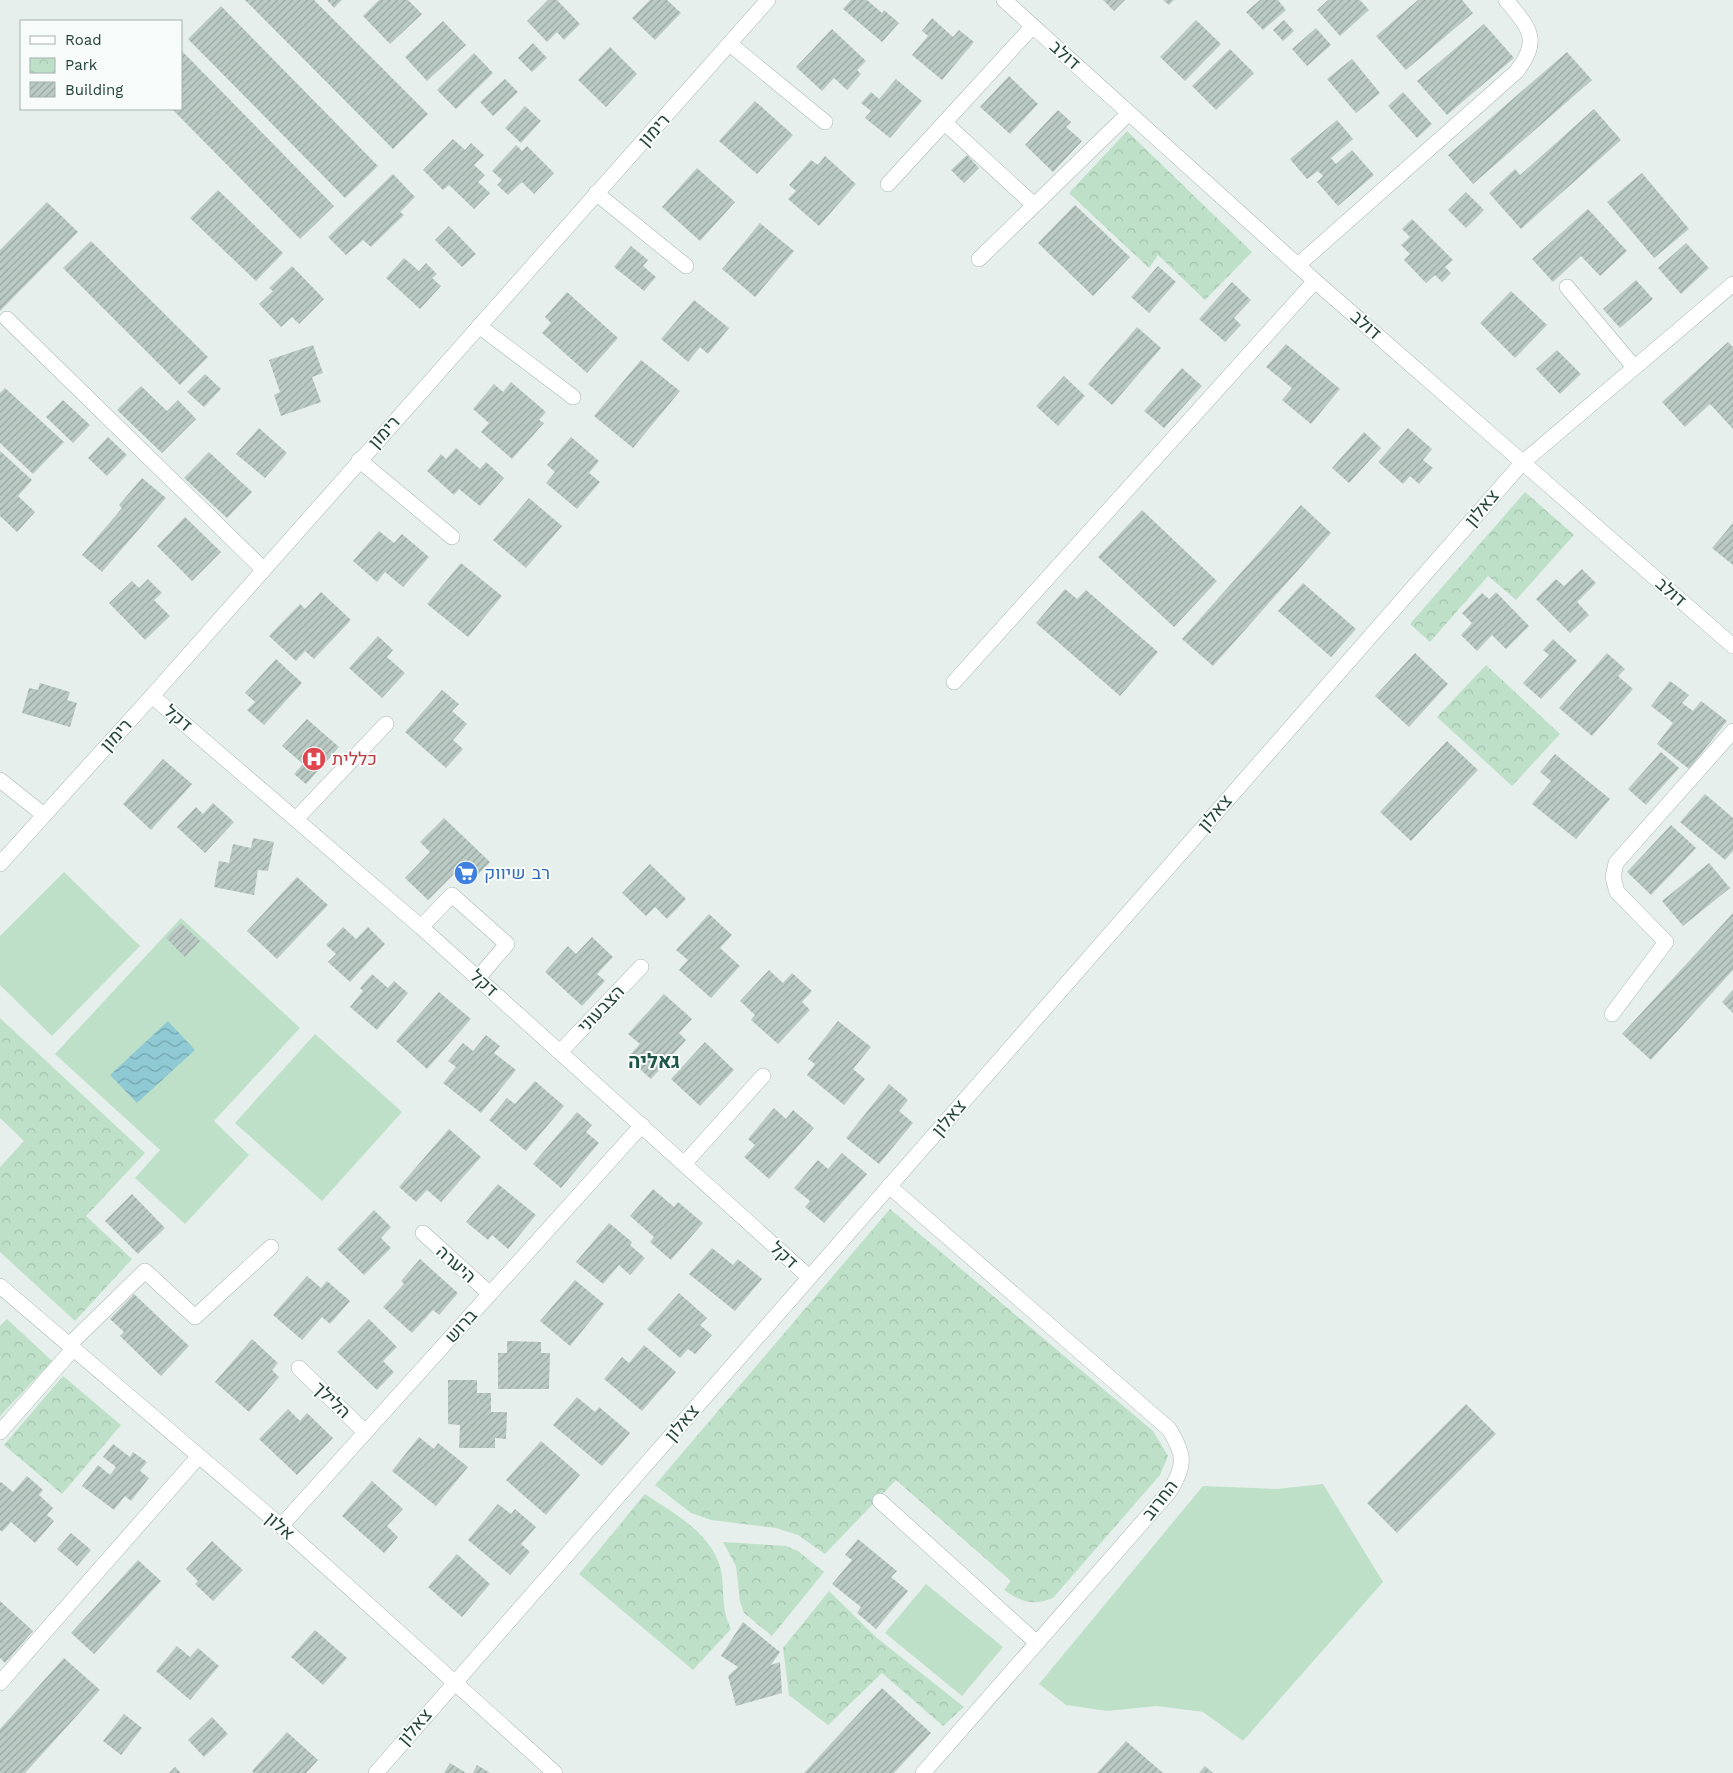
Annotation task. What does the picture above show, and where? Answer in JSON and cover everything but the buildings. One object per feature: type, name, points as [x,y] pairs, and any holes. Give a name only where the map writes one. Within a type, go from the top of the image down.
[{"type":"street","name":"רימון","points":[[0,864],[152,696],[768,0]]},
{"type":"street","name":"דולב","points":[[1004,0],[1298,265],[1733,646]]},
{"type":"street","points":[[1298,265],[1516,72],[1526,59],[1532,37],[1525,24],[1506,0]]},
{"type":"street","points":[[888,184],[1033,26]]},
{"type":"street","points":[[731,44],[825,122]]},
{"type":"street","points":[[979,259],[1129,113]]},
{"type":"street","points":[[945,122],[1034,205]]},
{"type":"street","points":[[596,193],[686,266]]},
{"type":"street","points":[[954,682],[1316,280]]},
{"type":"street","name":"צאלון","points":[[376,1773],[1522,463],[1733,284]]},
{"type":"street","points":[[1567,287],[1634,367]]},
{"type":"street","points":[[7,319],[263,569]]},
{"type":"street","points":[[479,326],[573,397]]},
{"type":"street","points":[[359,460],[452,537]]},
{"type":"street","name":"דקל","points":[[152,696],[421,927],[809,1277]]},
{"type":"street","points":[[296,819],[386,724]]},
{"type":"street","points":[[1612,1014],[1666,942],[1617,892],[1613,877],[1616,863],[1733,731]]},
{"type":"street","points":[[0,780],[44,815]]},
{"type":"street","points":[[421,927],[452,895],[459,901],[507,944],[478,978]]},
{"type":"street","name":"הצבעוני","points":[[560,1052],[641,967]]},
{"type":"street","points":[[684,1164],[763,1076]]},
{"type":"street","name":"ברוש","points":[[281,1526],[642,1125]]},
{"type":"street","name":"החרוב","points":[[890,1186],[1169,1429],[1182,1454],[1178,1478],[1169,1492],[923,1773]]},
{"type":"street","name":"היערה","points":[[423,1233],[490,1294]]},
{"type":"street","points":[[0,1432],[71,1347],[145,1271],[195,1317],[272,1247]]},
{"type":"street","name":"אלון","points":[[0,1286],[281,1526],[555,1773]]},
{"type":"street","name":"הלילך","points":[[299,1368],[365,1432]]},
{"type":"street","points":[[0,1683],[199,1456]]},
{"type":"street","points":[[880,1501],[1037,1643]]},
{"type":"green space","points":[[1127,131],[1252,252],[1205,300],[1158,255],[1149,268],[1069,193]]},
{"type":"green space","points":[[1525,492],[1574,535],[1516,600],[1488,576],[1430,642],[1410,624]]},
{"type":"green space","points":[[1486,665],[1560,734],[1512,786],[1437,717]]},
{"type":"green space","points":[[64,872],[140,946],[52,1036],[0,985],[0,936]]},
{"type":"green space","points":[[181,918],[300,1028],[214,1121],[249,1155],[185,1224],[135,1178],[160,1150],[55,1054]]},
{"type":"green space","points":[[0,1018],[145,1153],[86,1216],[132,1259],[75,1321],[0,1252],[0,1167],[24,1141],[0,1118]]},
{"type":"green space","points":[[315,1034],[402,1112],[322,1201],[235,1123]]},
{"type":"green space","points":[[890,1209],[1153,1431],[1168,1456],[1160,1475],[1053,1598],[1033,1602],[1022,1600],[1004,1590],[1011,1581],[896,1480],[825,1554],[798,1535],[776,1528],[711,1520],[691,1513],[655,1485]]},
{"type":"green space","points":[[7,1319],[52,1361],[0,1416],[0,1326]]},
{"type":"green space","points":[[63,1376],[121,1425],[62,1494],[4,1445]]},
{"type":"green space","points":[[1323,1484],[1383,1582],[1243,1741],[1203,1712],[1157,1706],[1107,1711],[1066,1705],[1039,1684],[1203,1486],[1277,1489]]},
{"type":"green space","points":[[645,1494],[681,1518],[703,1538],[712,1549],[722,1576],[725,1610],[731,1629],[693,1670],[579,1574]]},
{"type":"green space","points":[[723,1542],[786,1546],[798,1551],[824,1572],[772,1636],[744,1613],[740,1602],[736,1566]]},
{"type":"green space","points":[[926,1584],[1003,1647],[962,1696],[885,1633]]},
{"type":"green space","points":[[829,1591],[877,1638],[964,1707],[943,1726],[882,1673],[828,1725],[789,1695],[783,1648]]},
{"type":"water","points":[[168,1021],[195,1050],[137,1103],[110,1075]]},
{"type":"place","name":"כללית","points":[[314,759]]},
{"type":"place","name":"רב שיווק","points":[[466,873]]},
{"type":"district","name":"גאליה","points":[[654,1061]]}]
